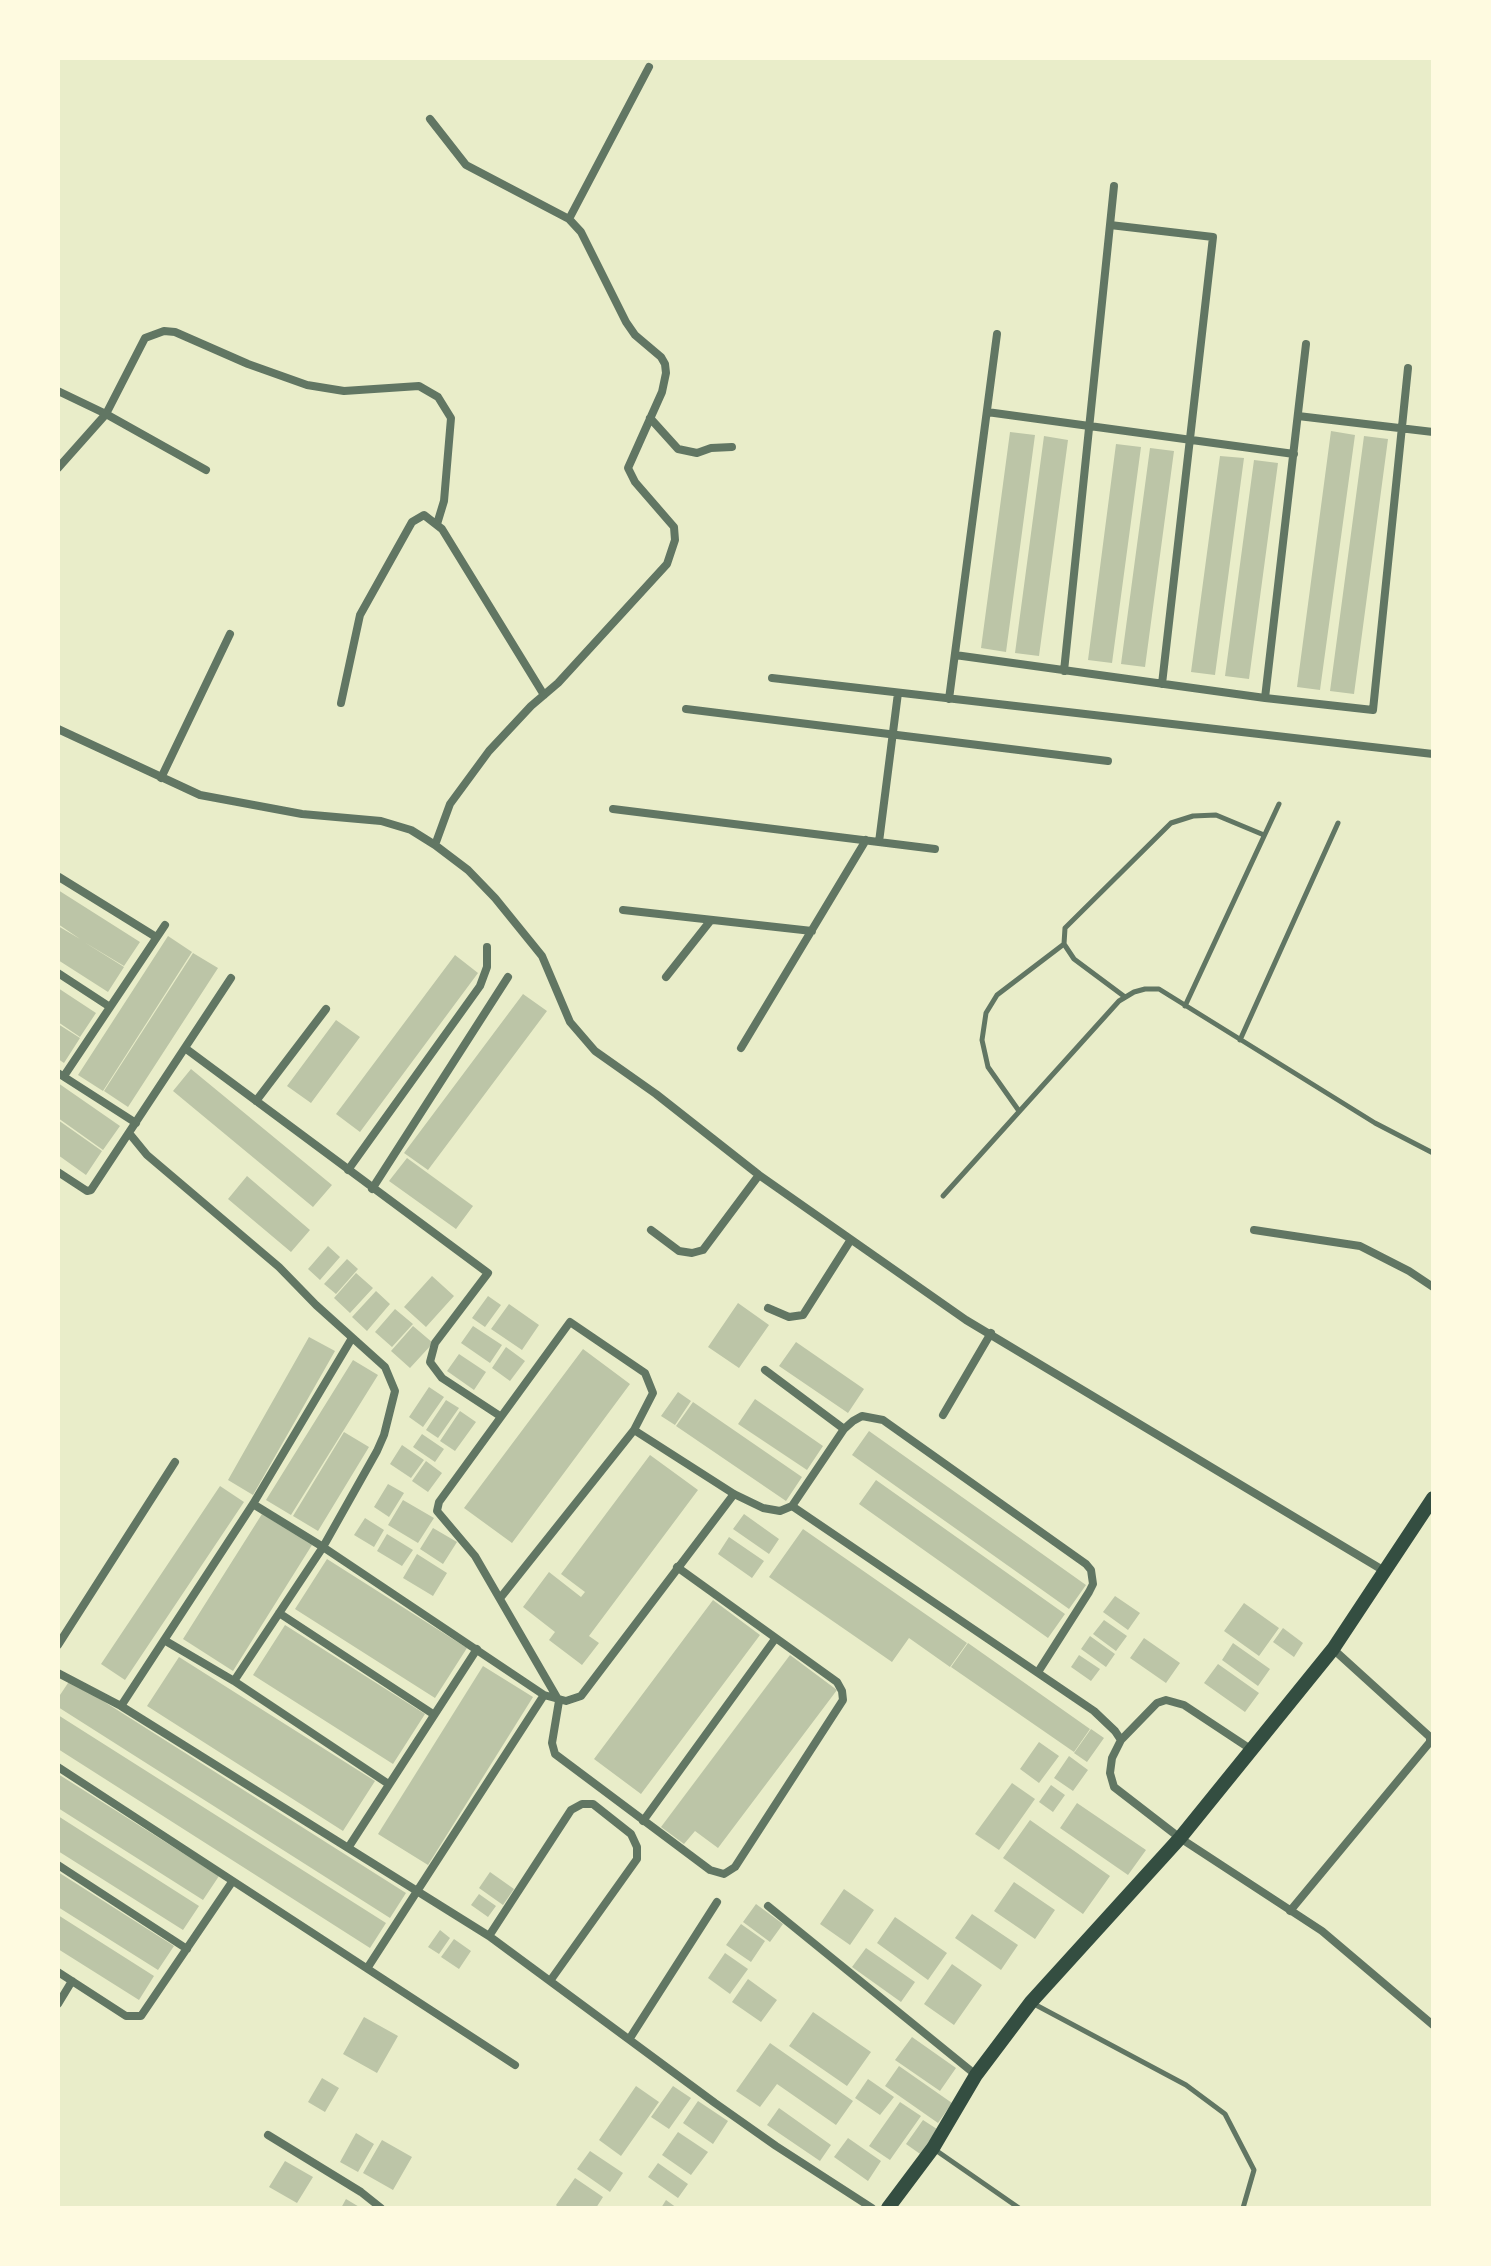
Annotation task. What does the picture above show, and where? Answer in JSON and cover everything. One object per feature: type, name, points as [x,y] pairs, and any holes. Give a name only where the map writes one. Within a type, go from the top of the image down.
[{"type":"main road","points":[[888,2208],[933,2148],[976,2075],[1031,2002],[1180,1838],[1333,1649],[1433,1498]]},
{"type":"street","points":[[569,219],[649,67]]},
{"type":"street","points":[[430,119],[466,165],[569,219],[593,253],[626,322],[635,335],[656,350],[665,364],[662,392],[628,468],[635,482],[674,527],[675,540],[667,564],[587,653],[489,751],[450,804],[435,845]]},
{"type":"street","points":[[1064,671],[1114,186]]},
{"type":"street","points":[[1110,225],[1213,237],[1162,684]]},
{"type":"street","points":[[58,468],[106,414],[145,338],[164,331],[184,334],[248,364],[307,385],[344,391],[419,386],[438,397],[451,418],[444,501],[437,524]]},
{"type":"street","points":[[949,699],[997,334]]},
{"type":"street","points":[[1265,698],[1306,344]]},
{"type":"street","points":[[955,655],[1373,710],[1408,368]]},
{"type":"street","points":[[58,391],[206,470]]},
{"type":"street","points":[[987,412],[1294,454]]},
{"type":"street","points":[[1298,416],[1433,432]]},
{"type":"street","points":[[650,418],[678,449],[697,453],[711,448],[732,447]]},
{"type":"street","points":[[341,703],[360,615],[412,522],[424,515],[437,524],[544,695]]},
{"type":"street","points":[[161,778],[230,634]]},
{"type":"street","points":[[772,678],[1433,754]]},
{"type":"street","points":[[879,842],[898,693]]},
{"type":"street","points":[[686,709],[1108,761]]},
{"type":"street","points":[[58,729],[200,795],[302,814],[381,821],[411,830],[435,845],[468,870],[495,898],[542,956],[570,1022],[595,1051],[850,1241],[966,1320],[1386,1572]]},
{"type":"street","points":[[613,809],[935,849]]},
{"type":"street","points":[[741,1048],[866,840]]},
{"type":"street","points":[[59,877],[156,937]]},
{"type":"street","points":[[623,910],[812,931]]},
{"type":"street","points":[[666,977],[711,920]]},
{"type":"street","points":[[136,1123],[61,1074],[165,925]]},
{"type":"street","points":[[352,1172],[480,986],[487,967],[487,947]]},
{"type":"street","points":[[58,973],[110,1007]]},
{"type":"street","points":[[369,1186],[508,977]]},
{"type":"street","points":[[58,1172],[90,1191],[231,978]]},
{"type":"street","points":[[256,1101],[326,1009]]},
{"type":"street","points":[[185,1048],[488,1273],[435,1343],[430,1362],[442,1378],[500,1416]]},
{"type":"street","points":[[129,1133],[147,1155],[279,1267],[385,1367],[395,1391],[377,1451],[323,1547],[234,1681]]},
{"type":"street","points":[[651,1230],[679,1251],[692,1253],[703,1250],[759,1175]]},
{"type":"street","points":[[1254,1230],[1360,1246],[1397,1264],[1433,1287]]},
{"type":"street","points":[[768,1308],[789,1317],[803,1315],[850,1241]]},
{"type":"street","points":[[501,1597],[634,1430],[653,1393],[645,1373],[570,1322],[439,1502],[437,1511],[475,1556],[559,1701],[552,1743],[555,1754],[710,1870],[724,1874],[735,1867],[843,1700],[842,1691],[837,1682],[677,1567]]},
{"type":"street","points":[[943,1415],[991,1333]]},
{"type":"street","points":[[121,1706],[253,1504],[352,1338]]},
{"type":"street","points":[[765,1370],[844,1429]]},
{"type":"street","points":[[634,1430],[734,1494],[772,1511],[792,1506],[844,1429],[862,1416],[883,1420],[1091,1570],[1093,1584],[1089,1592],[1038,1672]]},
{"type":"street","points":[[58,1645],[175,1462]]},
{"type":"street","points":[[253,1504],[323,1547],[544,1695],[559,1701],[581,1696],[734,1494]]},
{"type":"street","points":[[792,1506],[1094,1711],[1121,1740]]},
{"type":"street","points":[[279,1613],[433,1714]]},
{"type":"street","points":[[643,1821],[775,1639]]},
{"type":"street","points":[[164,1640],[234,1681],[387,1783]]},
{"type":"street","points":[[348,1848],[387,1783],[477,1649]]},
{"type":"street","points":[[1290,1911],[1432,1740],[1333,1649]]},
{"type":"street","points":[[58,1673],[121,1706],[489,1936],[776,2146],[872,2208]]},
{"type":"street","points":[[368,1967],[544,1695]]},
{"type":"street","points":[[1253,1751],[1184,1705],[1166,1700],[1157,1703],[1121,1740],[1112,1758],[1110,1773],[1114,1787],[1180,1838],[1322,1931],[1433,2025]]},
{"type":"street","points":[[58,1767],[515,2065]]},
{"type":"street","points":[[489,1936],[571,1810],[582,1804],[593,1804],[631,1834],[637,1847],[637,1859],[550,1981]]},
{"type":"street","points":[[58,1865],[187,1949]]},
{"type":"street","points":[[58,1972],[126,2016],[141,2016],[232,1882]]},
{"type":"street","points":[[630,2038],[717,1902]]},
{"type":"street","points":[[768,1906],[976,2075]]},
{"type":"street","points":[[58,2004],[72,1981]]},
{"type":"street","points":[[268,2135],[381,2208]]},
{"type":"lane","points":[[1185,1006],[1279,804]]},
{"type":"lane","points":[[1125,997],[1074,959],[1064,944],[1065,928],[1171,823],[1193,816],[1216,815],[1264,835]]},
{"type":"lane","points":[[1240,1040],[1338,823]]},
{"type":"lane","points":[[1019,1111],[988,1067],[982,1040],[986,1013],[997,995],[1064,944]]},
{"type":"lane","points":[[943,1196],[1125,997],[1145,989],[1159,989],[1375,1123],[1433,1153]]},
{"type":"lane","points":[[1031,2002],[1186,2085],[1225,2114],[1254,2170],[1243,2208]]},
{"type":"lane","points":[[933,2148],[1019,2208]]},
{"type":"building","points":[[1331,431],[1355,435],[1320,690],[1297,687]]},
{"type":"building","points":[[1010,432],[1035,435],[1006,652],[981,648]]},
{"type":"building","points":[[1044,436],[1068,440],[1039,656],[1015,653]]},
{"type":"building","points":[[1364,436],[1388,439],[1354,694],[1330,691]]},
{"type":"building","points":[[1116,444],[1141,447],[1112,663],[1088,660]]},
{"type":"building","points":[[1150,448],[1174,451],[1145,667],[1121,664]]},
{"type":"building","points":[[1220,456],[1244,458],[1215,675],[1191,672]]},
{"type":"building","points":[[1254,460],[1278,463],[1249,679],[1225,676]]},
{"type":"building","points":[[58,890],[140,942],[124,966],[84,942],[124,967],[108,992],[58,960],[58,926],[80,939],[58,924]]},
{"type":"building","points":[[168,936],[192,952],[103,1091],[78,1075]]},
{"type":"building","points":[[193,953],[218,968],[128,1107],[104,1091]]},
{"type":"building","points":[[455,955],[478,973],[360,1132],[336,1114]]},
{"type":"building","points":[[58,988],[96,1013],[80,1037],[58,1022]]},
{"type":"building","points":[[523,994],[547,1011],[428,1170],[404,1153]]},
{"type":"building","points":[[336,1020],[360,1037],[311,1103],[287,1086]]},
{"type":"building","points":[[58,1024],[80,1038],[64,1063],[58,1059]]},
{"type":"building","points":[[191,1069],[332,1185],[313,1207],[173,1091]]},
{"type":"building","points":[[58,1083],[120,1126],[103,1150],[58,1118]]},
{"type":"building","points":[[58,1120],[102,1151],[86,1175],[58,1155]]},
{"type":"building","points":[[407,1158],[473,1206],[456,1229],[389,1181]]},
{"type":"building","points":[[247,1176],[310,1230],[291,1252],[228,1199]]},
{"type":"building","points":[[328,1246],[340,1257],[320,1280],[308,1269]]},
{"type":"building","points":[[347,1259],[358,1269],[336,1294],[324,1284]]},
{"type":"building","points":[[356,1273],[373,1288],[350,1313],[334,1298]]},
{"type":"building","points":[[432,1276],[454,1296],[426,1327],[404,1307]]},
{"type":"building","points":[[376,1291],[390,1304],[367,1331],[352,1317]]},
{"type":"building","points":[[488,1296],[501,1305],[485,1327],[472,1318]]},
{"type":"building","points":[[738,1303],[769,1325],[739,1368],[708,1347]]},
{"type":"building","points":[[509,1304],[539,1325],[522,1350],[491,1329]]},
{"type":"building","points":[[395,1309],[413,1324],[392,1347],[375,1332]]},
{"type":"building","points":[[413,1326],[433,1343],[410,1368],[391,1351]]},
{"type":"building","points":[[473,1326],[502,1345],[490,1363],[461,1343]]},
{"type":"building","points":[[309,1337],[335,1351],[253,1495],[228,1480]]},
{"type":"building","points":[[796,1342],[864,1389],[848,1413],[779,1366]]},
{"type":"building","points":[[506,1347],[525,1361],[510,1381],[492,1368]]},
{"type":"building","points":[[583,1349],[630,1384],[512,1543],[464,1508]]},
{"type":"building","points":[[459,1354],[486,1372],[474,1390],[447,1371]]},
{"type":"building","points":[[353,1360],[378,1375],[291,1515],[266,1500]]},
{"type":"building","points":[[429,1387],[444,1397],[423,1427],[409,1417]]},
{"type":"building","points":[[678,1392],[691,1401],[675,1425],[661,1416]]},
{"type":"building","points":[[755,1399],[823,1446],[807,1470],[738,1424]]},
{"type":"building","points":[[446,1400],[459,1408],[438,1438],[426,1430]]},
{"type":"building","points":[[693,1402],[802,1477],[786,1501],[676,1426]]},
{"type":"building","points":[[460,1411],[476,1422],[455,1451],[440,1441]]},
{"type":"building","points":[[869,1431],[1086,1585],[1069,1609],[852,1455]]},
{"type":"building","points":[[344,1432],[369,1447],[318,1531],[293,1516]]},
{"type":"building","points":[[422,1434],[444,1449],[435,1462],[413,1447]]},
{"type":"building","points":[[402,1445],[424,1460],[411,1478],[390,1464]]},
{"type":"building","points":[[650,1455],[698,1490],[589,1636],[599,1643],[582,1665],[549,1640],[555,1632],[523,1607],[549,1572],[581,1597],[585,1592],[561,1574]]},
{"type":"building","points":[[426,1461],[442,1473],[428,1492],[412,1481]]},
{"type":"building","points":[[876,1480],[1065,1614],[1048,1638],[859,1504]]},
{"type":"building","points":[[388,1484],[404,1493],[389,1517],[374,1507]]},
{"type":"building","points":[[220,1486],[244,1502],[125,1680],[101,1664]]},
{"type":"building","points":[[403,1500],[434,1518],[418,1543],[388,1525]]},
{"type":"building","points":[[262,1514],[312,1545],[233,1671],[183,1639]]},
{"type":"building","points":[[744,1514],[779,1539],[769,1554],[733,1529]]},
{"type":"building","points":[[365,1518],[384,1530],[374,1547],[354,1535]]},
{"type":"building","points":[[433,1528],[457,1542],[443,1564],[420,1549]]},
{"type":"building","points":[[803,1529],[967,1643],[950,1667],[909,1638],[892,1662],[769,1577]]},
{"type":"building","points":[[387,1534],[413,1550],[402,1566],[377,1551]]},
{"type":"building","points":[[729,1537],[764,1561],[752,1578],[718,1554]]},
{"type":"building","points":[[417,1554],[447,1573],[433,1596],[403,1578]]},
{"type":"building","points":[[327,1559],[467,1648],[435,1698],[295,1609]]},
{"type":"building","points":[[1115,1596],[1140,1613],[1128,1630],[1103,1612]]},
{"type":"building","points":[[713,1600],[760,1635],[641,1794],[594,1759]]},
{"type":"building","points":[[1244,1603],[1279,1628],[1259,1656],[1224,1631]]},
{"type":"building","points":[[1104,1620],[1127,1636],[1116,1651],[1093,1634]]},
{"type":"building","points":[[285,1625],[425,1714],[393,1764],[253,1675]]},
{"type":"building","points":[[1283,1628],[1303,1643],[1294,1657],[1273,1642]]},
{"type":"building","points":[[1090,1636],[1115,1654],[1106,1667],[1081,1649]]},
{"type":"building","points":[[1144,1638],[1180,1663],[1166,1683],[1130,1658]]},
{"type":"building","points":[[968,1643],[1090,1729],[1074,1752],[951,1667]]},
{"type":"building","points":[[1233,1643],[1270,1669],[1258,1686],[1222,1660]]},
{"type":"building","points":[[790,1655],[837,1690],[718,1848],[695,1831],[684,1844],[661,1827]]},
{"type":"building","points":[[1079,1655],[1100,1669],[1091,1681],[1071,1667]]},
{"type":"building","points":[[179,1657],[375,1781],[343,1831],[147,1706]]},
{"type":"building","points":[[1218,1664],[1259,1693],[1245,1712],[1204,1683]]},
{"type":"building","points":[[483,1666],[533,1697],[428,1865],[378,1834]]},
{"type":"building","points":[[70,1680],[406,1893],[390,1918],[58,1707],[58,1698]]},
{"type":"building","points":[[58,1715],[386,1923],[370,1948],[58,1749]]},
{"type":"building","points":[[1091,1729],[1104,1738],[1087,1762],[1074,1753]]},
{"type":"building","points":[[1039,1742],[1059,1756],[1039,1783],[1020,1769]]},
{"type":"building","points":[[1069,1756],[1088,1770],[1073,1791],[1054,1778]]},
{"type":"building","points":[[58,1774],[219,1876],[203,1900],[58,1808]]},
{"type":"building","points":[[1012,1783],[1035,1799],[999,1850],[975,1834]]},
{"type":"building","points":[[1051,1785],[1065,1795],[1053,1812],[1039,1802]]},
{"type":"building","points":[[1077,1803],[1146,1850],[1128,1875],[1060,1828]]},
{"type":"building","points":[[58,1816],[199,1906],[183,1930],[58,1851]]},
{"type":"building","points":[[1030,1820],[1110,1876],[1083,1914],[1003,1858]]},
{"type":"building","points":[[58,1872],[174,1946],[158,1970],[58,1907]]},
{"type":"building","points":[[490,1872],[514,1889],[503,1905],[479,1888]]},
{"type":"building","points":[[1014,1882],[1055,1910],[1035,1939],[994,1911]]},
{"type":"building","points":[[844,1889],[874,1910],[850,1945],[820,1924]]},
{"type":"building","points":[[479,1894],[496,1906],[488,1917],[471,1905]]},
{"type":"building","points":[[756,1904],[783,1924],[770,1942],[743,1922]]},
{"type":"building","points":[[972,1914],[1018,1945],[1001,1970],[955,1938]]},
{"type":"building","points":[[58,1915],[154,1976],[139,2000],[58,1949]]},
{"type":"building","points":[[895,1917],[947,1953],[928,1980],[877,1943]]},
{"type":"building","points":[[741,1924],[765,1941],[751,1962],[726,1945]]},
{"type":"building","points":[[440,1930],[450,1938],[439,1954],[428,1947]]},
{"type":"building","points":[[454,1939],[471,1951],[459,1969],[441,1957]]},
{"type":"building","points":[[866,1948],[915,1982],[901,2002],[852,1967]]},
{"type":"building","points":[[725,1953],[748,1969],[730,1994],[708,1978]]},
{"type":"building","points":[[952,1964],[982,1985],[954,2025],[924,2004]]},
{"type":"building","points":[[748,1979],[777,2000],[761,2022],[732,2002]]},
{"type":"building","points":[[813,2012],[871,2052],[847,2086],[789,2046]]},
{"type":"building","points":[[364,2017],[398,2036],[377,2073],[343,2054]]},
{"type":"building","points":[[912,2037],[956,2068],[940,2091],[895,2060]]},
{"type":"building","points":[[770,2043],[853,2101],[836,2125],[777,2084],[760,2107],[736,2091]]},
{"type":"building","points":[[899,2066],[952,2103],[938,2123],[885,2086]]},
{"type":"building","points":[[322,2078],[339,2088],[325,2112],[308,2102]]},
{"type":"building","points":[[868,2079],[894,2097],[880,2115],[855,2098]]},
{"type":"building","points":[[636,2086],[659,2102],[621,2156],[599,2140]]},
{"type":"building","points":[[673,2086],[691,2098],[669,2129],[651,2117]]},
{"type":"building","points":[[698,2101],[728,2121],[713,2144],[683,2123]]},
{"type":"building","points":[[900,2102],[921,2116],[890,2160],[869,2146]]},
{"type":"building","points":[[779,2108],[831,2145],[820,2161],[767,2125]]},
{"type":"building","points":[[923,2120],[940,2131],[923,2156],[906,2144]]},
{"type":"building","points":[[678,2132],[708,2152],[691,2175],[662,2155]]},
{"type":"building","points":[[356,2133],[374,2144],[358,2172],[340,2162]]},
{"type":"building","points":[[848,2138],[881,2161],[868,2181],[834,2157]]},
{"type":"building","points":[[382,2140],[412,2157],[393,2190],[363,2173]]},
{"type":"building","points":[[590,2151],[623,2173],[610,2192],[577,2169]]},
{"type":"building","points":[[285,2161],[313,2177],[297,2203],[269,2187]]},
{"type":"building","points":[[658,2163],[688,2184],[678,2198],[648,2177]]},
{"type":"building","points":[[575,2178],[603,2197],[596,2208],[559,2208],[556,2205]]},
{"type":"building","points":[[346,2199],[361,2208],[341,2208]]},
{"type":"building","points":[[666,2200],[677,2208],[661,2208]]}]
